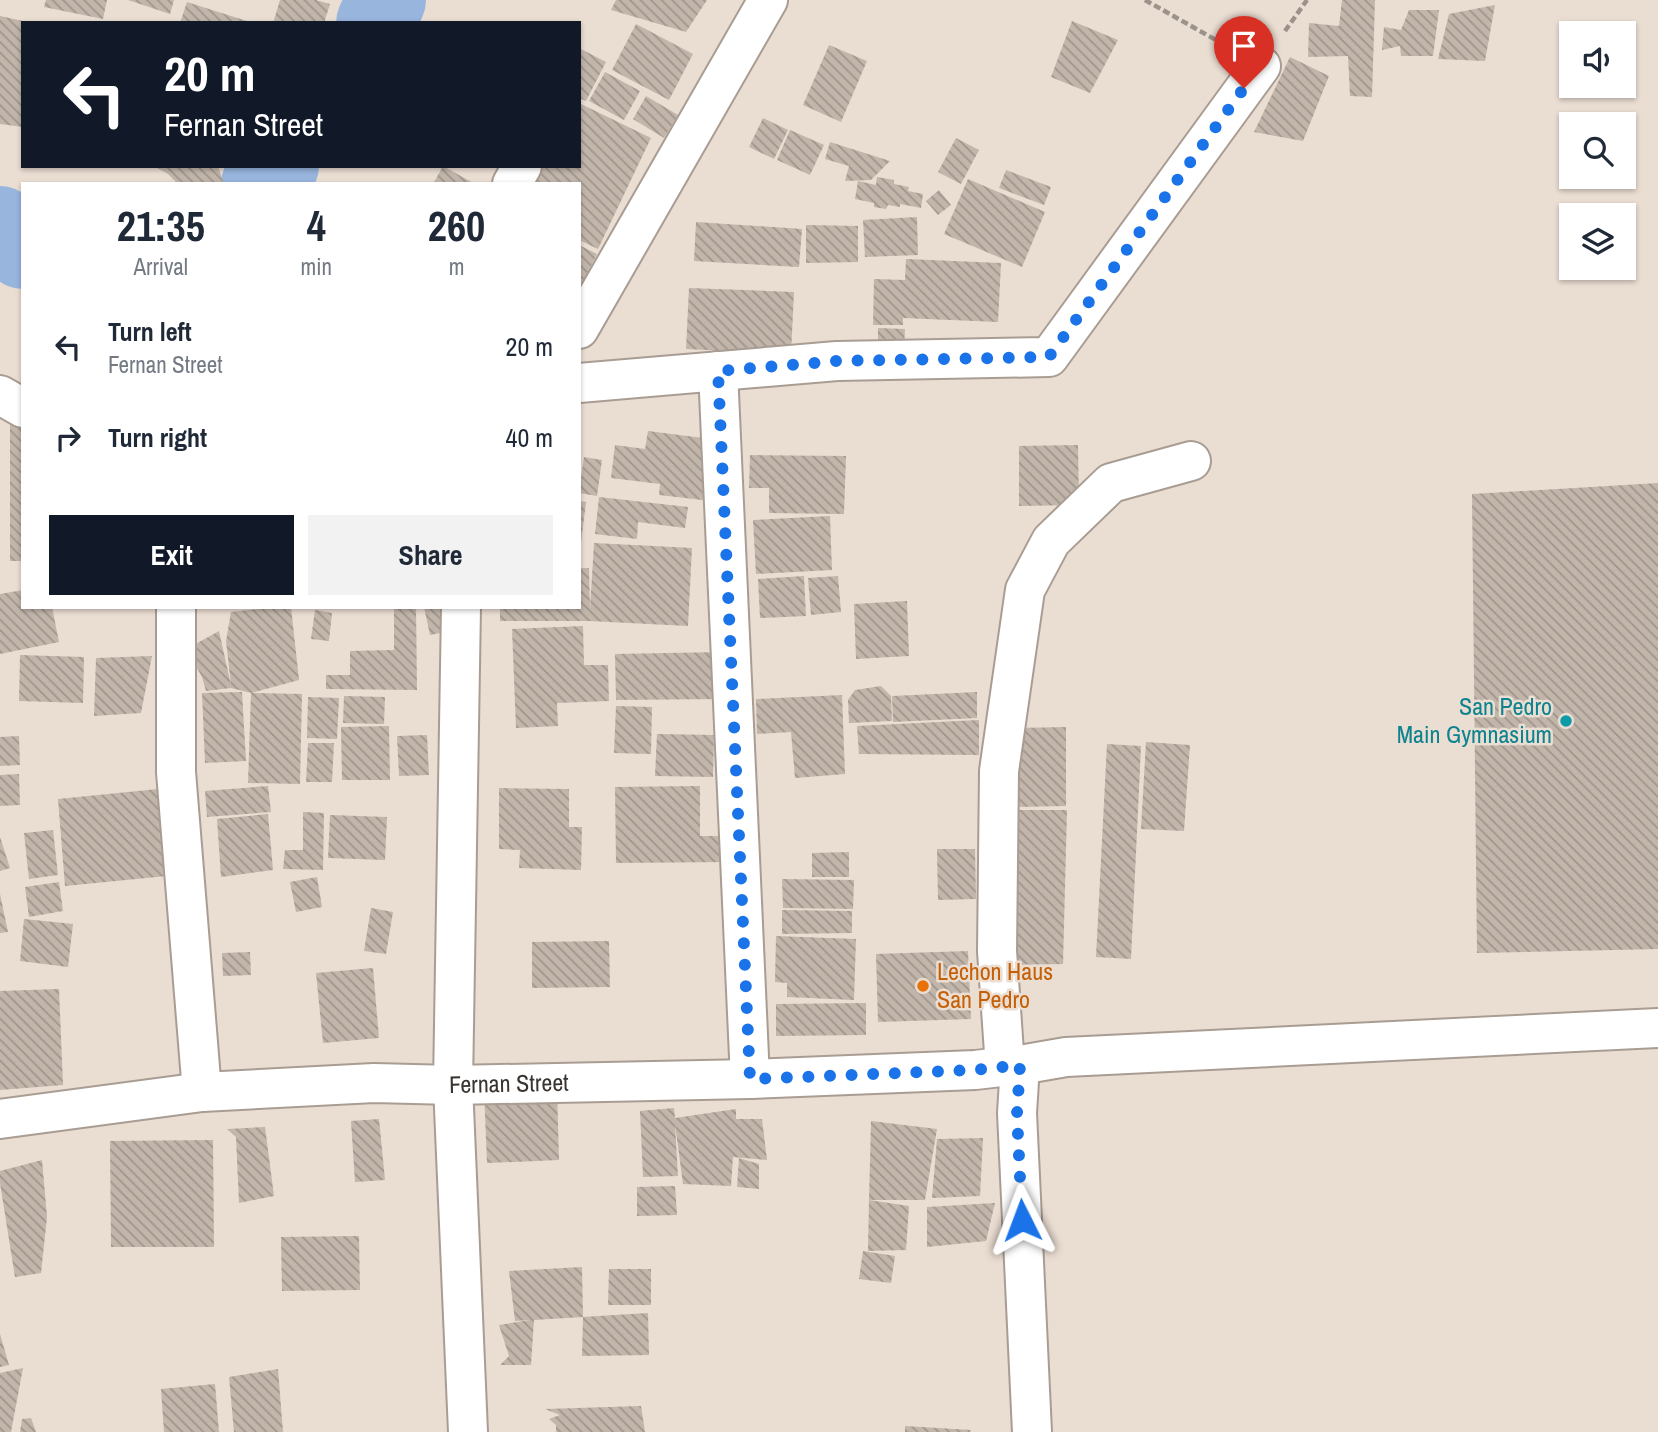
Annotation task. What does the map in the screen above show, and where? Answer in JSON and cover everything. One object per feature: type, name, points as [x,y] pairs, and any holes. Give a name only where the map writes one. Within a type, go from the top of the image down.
[{"type":"street","points":[[581,326],[768,0]]},
{"type":"street","points":[[581,383],[837,361],[1049,357],[1261,66]]},
{"type":"street","points":[[718,371],[750,1079]]},
{"type":"street","points":[[0,395],[21,407]]},
{"type":"street","points":[[1032,1432],[1017,1114],[997,951],[999,771],[1025,590],[1051,541],[1111,483],[1191,461]]},
{"type":"street","points":[[176,609],[176,772],[202,1092]]},
{"type":"street","points":[[461,609],[453,1085],[468,1432]]},
{"type":"street","name":"Fernan Street","points":[[0,1119],[202,1092],[374,1083],[453,1085],[750,1079],[1012,1066],[1066,1057],[1658,1028]]},
{"type":"path","points":[[1145,0],[1261,66]]},
{"type":"building","points":[[46,0],[107,0],[103,19],[44,7]]},
{"type":"building","points":[[128,0],[174,0],[170,14]]},
{"type":"building","points":[[280,0],[316,0],[330,4],[325,21],[274,21]]},
{"type":"building","points":[[616,0],[707,0],[686,32],[611,10]]},
{"type":"building","points":[[1342,0],[1375,0],[1372,97],[1350,96],[1348,56],[1308,57],[1309,23],[1339,26]]},
{"type":"building","points":[[187,2],[247,21],[181,21]]},
{"type":"building","points":[[1495,5],[1485,61],[1438,59],[1449,14]]},
{"type":"building","points":[[1409,10],[1439,10],[1433,56],[1401,56],[1400,46],[1382,50],[1384,27],[1401,30]]},
{"type":"building","points":[[0,16],[23,21],[21,127],[0,124]]},
{"type":"building","points":[[1072,21],[1118,40],[1090,93],[1051,77]]},
{"type":"building","points":[[636,24],[693,54],[669,100],[612,70]]},
{"type":"building","points":[[829,45],[867,61],[841,122],[803,105]]},
{"type":"building","points":[[581,49],[606,62],[586,101],[581,99]]},
{"type":"building","points":[[1290,57],[1329,76],[1303,141],[1254,132]]},
{"type":"building","points":[[605,72],[640,91],[624,120],[589,101]]},
{"type":"building","points":[[646,96],[678,115],[664,138],[633,119]]},
{"type":"building","points":[[581,104],[651,138],[598,249],[581,241],[581,182],[537,182],[543,168],[581,168]]},
{"type":"building","points":[[763,118],[788,130],[774,159],[749,147]]},
{"type":"building","points":[[790,130],[824,145],[810,175],[777,160]]},
{"type":"building","points":[[956,138],[979,150],[961,184],[938,172]]},
{"type":"building","points":[[830,142],[890,161],[871,180],[845,181],[849,166],[825,159]]},
{"type":"building","points":[[158,168],[219,168],[223,182],[176,182]]},
{"type":"building","points":[[442,168],[447,168],[471,182],[434,182]]},
{"type":"building","points":[[1006,170],[1051,187],[1044,205],[999,188]]},
{"type":"building","points":[[877,177],[894,180],[894,184],[909,187],[908,191],[923,194],[921,208],[900,204],[900,207],[888,205],[886,209],[855,199],[858,181],[876,185]]},
{"type":"building","points":[[968,179],[1045,212],[1022,267],[944,234]]},
{"type":"building","points":[[939,190],[951,205],[938,215],[926,201]]},
{"type":"building","points":[[917,217],[918,255],[865,257],[863,220]]},
{"type":"building","points":[[696,222],[802,229],[799,267],[694,261]]},
{"type":"building","points":[[806,225],[858,226],[858,262],[806,263]]},
{"type":"building","points":[[581,246],[597,254],[581,286]]},
{"type":"building","points":[[906,259],[1001,263],[998,322],[903,318],[903,325],[873,325],[874,279],[905,280]]},
{"type":"building","points":[[689,288],[794,292],[791,354],[686,349]]},
{"type":"building","points":[[878,328],[905,329],[904,348],[878,347]]},
{"type":"building","points":[[10,420],[21,426],[21,561],[10,561]]},
{"type":"building","points":[[648,431],[703,438],[702,447],[718,449],[711,501],[659,495],[660,484],[611,478],[615,445],[645,449]]},
{"type":"building","points":[[1078,445],[1079,505],[1019,506],[1019,446]]},
{"type":"building","points":[[750,455],[846,456],[844,514],[769,513],[769,488],[749,488]]},
{"type":"building","points":[[584,457],[602,460],[597,496],[581,493]]},
{"type":"building","name":"San Pedro Main Gymnasium","points":[[1658,483],[1658,949],[1477,953],[1472,494]]},
{"type":"building","points":[[599,497],[688,507],[685,528],[638,522],[637,539],[595,534]]},
{"type":"building","points":[[581,501],[586,502],[581,542]]},
{"type":"building","points":[[830,516],[832,570],[756,574],[753,520]]},
{"type":"building","points":[[594,543],[692,548],[688,626],[589,621],[500,621],[500,609],[581,609],[581,568],[589,568],[590,609]]},
{"type":"building","points":[[804,576],[806,616],[760,618],[758,579]]},
{"type":"building","points":[[838,576],[841,612],[811,615],[808,578]]},
{"type":"building","points":[[21,590],[21,609],[52,609],[59,642],[0,654],[0,594]]},
{"type":"building","points":[[907,601],[909,656],[856,659],[854,604]]},
{"type":"building","points":[[291,609],[299,680],[251,693],[231,688],[206,691],[190,647],[219,631],[231,685],[226,641],[231,612]]},
{"type":"building","points":[[394,609],[416,609],[417,690],[326,689],[326,675],[350,675],[350,651],[394,650]]},
{"type":"building","points":[[424,609],[446,609],[450,631],[430,635]]},
{"type":"building","points":[[315,610],[332,613],[329,641],[311,639]]},
{"type":"building","points":[[583,626],[584,665],[608,665],[609,701],[557,703],[558,726],[516,728],[512,629]]},
{"type":"building","points":[[722,652],[723,699],[616,700],[615,654]]},
{"type":"building","points":[[20,655],[84,657],[83,703],[19,701]]},
{"type":"building","points":[[152,656],[141,713],[94,716],[96,658]]},
{"type":"building","points":[[881,686],[891,696],[892,721],[849,723],[848,700],[855,690]]},
{"type":"building","points":[[242,692],[246,761],[205,763],[202,693]]},
{"type":"building","points":[[977,692],[977,718],[893,722],[892,696]]},
{"type":"building","points":[[251,693],[302,694],[300,784],[248,783]]},
{"type":"building","points":[[842,695],[845,774],[795,778],[791,732],[757,734],[756,699]]},
{"type":"building","points":[[344,696],[385,697],[384,724],[343,723]]},
{"type":"building","points":[[308,697],[339,698],[337,739],[307,738]]},
{"type":"building","points":[[616,706],[652,707],[651,754],[614,753]]},
{"type":"building","points":[[979,720],[979,755],[859,754],[857,726]]},
{"type":"building","points":[[389,726],[390,780],[342,780],[341,727]]},
{"type":"building","points":[[1066,727],[1066,806],[1017,807],[1016,728]]},
{"type":"building","points":[[657,734],[714,735],[713,777],[655,776]]},
{"type":"building","points":[[427,735],[429,775],[399,776],[397,736]]},
{"type":"building","points":[[19,736],[20,765],[0,766],[0,737]]},
{"type":"building","points":[[1146,742],[1190,745],[1184,831],[1141,829]]},
{"type":"building","points":[[308,743],[334,743],[332,782],[306,782]]},
{"type":"building","points":[[1107,744],[1141,746],[1131,959],[1096,957]]},
{"type":"building","points":[[19,774],[20,805],[0,806],[0,775]]},
{"type":"building","points":[[268,786],[271,812],[207,817],[205,791]]},
{"type":"building","points":[[700,786],[700,836],[729,836],[730,862],[616,863],[615,787]]},
{"type":"building","points":[[168,788],[177,875],[65,886],[58,799]]},
{"type":"building","points":[[499,788],[569,789],[569,827],[582,827],[581,870],[519,868],[520,850],[499,849]]},
{"type":"building","points":[[1016,810],[1067,810],[1063,964],[1013,965]]},
{"type":"building","points":[[303,812],[324,813],[323,870],[283,869],[285,850],[303,850]]},
{"type":"building","points":[[268,814],[273,870],[221,877],[217,819]]},
{"type":"building","points":[[330,815],[387,817],[385,860],[328,858]]},
{"type":"building","points":[[53,830],[58,875],[29,879],[24,833]]},
{"type":"building","points":[[0,837],[10,868],[0,871]]},
{"type":"building","points":[[937,849],[975,849],[976,899],[938,900]]},
{"type":"building","points":[[849,852],[849,877],[812,877],[812,853]]},
{"type":"building","points":[[317,877],[322,907],[296,912],[290,882]]},
{"type":"building","points":[[782,879],[854,880],[853,909],[783,908]]},
{"type":"building","points":[[59,882],[63,911],[29,917],[25,887]]},
{"type":"building","points":[[0,894],[8,932],[0,933]]},
{"type":"building","points":[[371,908],[393,912],[386,954],[364,951]]},
{"type":"building","points":[[782,910],[852,911],[852,933],[782,934]]},
{"type":"building","points":[[24,919],[73,924],[68,967],[20,961]]},
{"type":"building","points":[[776,936],[856,939],[854,1000],[787,997],[787,983],[775,982]]},
{"type":"building","points":[[609,941],[610,987],[532,988],[532,942]]},
{"type":"building","name":"Lechon Haus San Pedro","points":[[968,951],[971,1019],[878,1022],[876,954]]},
{"type":"building","points":[[250,952],[251,975],[223,976],[222,953]]},
{"type":"building","points":[[373,968],[379,1038],[323,1043],[316,973]]},
{"type":"building","points":[[59,989],[63,1085],[0,1090],[0,991]]},
{"type":"building","points":[[866,1003],[866,1035],[776,1036],[776,1004]]},
{"type":"building","points":[[557,1088],[559,1160],[487,1163],[484,1090]]},
{"type":"building","points":[[674,1108],[675,1118],[736,1109],[736,1119],[762,1119],[767,1160],[733,1157],[731,1186],[683,1184],[675,1124],[678,1176],[643,1177],[640,1111]]},
{"type":"building","points":[[379,1119],[385,1180],[355,1182],[351,1121]]},
{"type":"building","points":[[871,1121],[937,1129],[925,1200],[869,1200]]},
{"type":"building","points":[[265,1127],[274,1196],[239,1203],[236,1137],[227,1129]]},
{"type":"building","points":[[983,1138],[980,1196],[932,1198],[937,1139]]},
{"type":"building","points":[[213,1140],[214,1247],[111,1247],[110,1141]]},
{"type":"building","points":[[739,1158],[759,1164],[759,1189],[737,1187]]},
{"type":"building","points":[[42,1160],[47,1217],[41,1273],[15,1277],[0,1171]]},
{"type":"building","points":[[675,1186],[677,1215],[637,1216],[637,1187]]},
{"type":"building","points":[[869,1200],[909,1206],[906,1250],[868,1251]]},
{"type":"building","points":[[995,1203],[986,1241],[927,1247],[927,1207]]},
{"type":"building","points":[[359,1236],[360,1290],[282,1291],[281,1237]]},
{"type":"building","points":[[863,1251],[895,1256],[891,1283],[859,1279]]},
{"type":"building","points":[[582,1267],[583,1317],[534,1320],[531,1365],[500,1365],[509,1356],[499,1325],[530,1320],[515,1321],[509,1271]]},
{"type":"building","points":[[609,1269],[651,1269],[651,1305],[608,1305]]},
{"type":"building","points":[[648,1313],[649,1355],[582,1356],[583,1317]]},
{"type":"building","points":[[0,1334],[9,1365],[0,1367]]},
{"type":"building","points":[[23,1368],[11,1432],[0,1432],[0,1373]]},
{"type":"building","points":[[278,1369],[283,1432],[234,1432],[229,1377]]},
{"type":"building","points":[[215,1384],[219,1432],[164,1432],[161,1389]]},
{"type":"building","points":[[641,1406],[645,1432],[556,1432],[556,1425],[549,1419],[560,1415],[545,1409]]},
{"type":"building","points":[[31,1418],[36,1432],[20,1432],[22,1419]]},
{"type":"building","points":[[905,1426],[971,1430],[905,1432]]},
{"type":"waterway","points":[[377,21],[386,0]]},
{"type":"waterway","points":[[263,182],[277,168]]},
{"type":"waterway","points":[[0,226],[21,247]]},
{"type":"place","name":"San Pedro Main Gymnasium","points":[[1566,721]]},
{"type":"place","name":"Lechon Haus San Pedro","points":[[923,986]]},
{"type":"route","points":[[1022,1220],[1017,1114],[1020,1065],[975,1070],[750,1079],[718,371],[837,361],[1049,357],[1244,88]]}]
